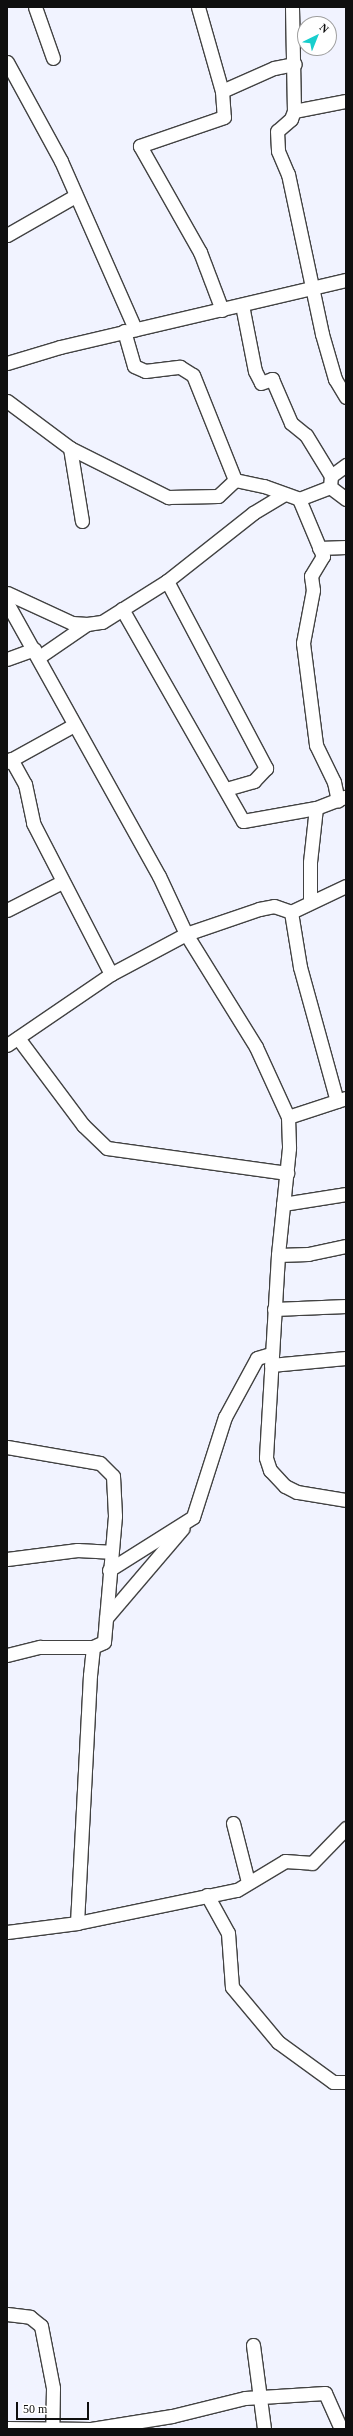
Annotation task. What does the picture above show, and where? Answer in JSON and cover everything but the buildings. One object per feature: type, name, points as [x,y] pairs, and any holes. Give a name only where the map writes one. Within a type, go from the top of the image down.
[{"type":"street","points":[[35,7],[53,58]]},
{"type":"street","points":[[198,7],[222,91],[224,117],[140,146],[200,252],[222,310]]},
{"type":"street","points":[[293,7],[295,64],[294,111],[291,119],[277,131],[278,151],[288,174],[335,379],[346,397]]},
{"type":"street","points":[[7,62],[61,161],[129,330],[134,366],[145,371],[180,367],[193,375],[235,480]]},
{"type":"street","points":[[222,91],[274,68],[295,64]]},
{"type":"street","points":[[294,111],[346,101]]},
{"type":"street","points":[[7,235],[75,196]]},
{"type":"street","points":[[7,363],[129,330],[314,289],[346,280]]},
{"type":"street","points":[[242,304],[255,371],[261,383],[272,379],[291,423],[306,435],[331,482],[346,499]]},
{"type":"street","points":[[7,401],[70,448],[168,497],[218,496],[235,480]]},
{"type":"street","points":[[70,448],[82,521]]},
{"type":"street","points":[[235,480],[299,499],[331,482],[346,466]]},
{"type":"street","points":[[7,593],[72,623],[87,624],[102,622],[167,581],[253,512],[285,494]]},
{"type":"street","points":[[122,609],[243,821],[316,808],[342,799],[340,784],[316,744],[303,643],[313,590],[311,576],[323,556],[299,499]]},
{"type":"street","points":[[319,548],[346,547]]},
{"type":"street","points":[[167,581],[266,768],[254,781],[226,789]]},
{"type":"street","points":[[7,603],[159,876],[186,934],[256,1046],[288,1117],[287,1173],[274,1309],[266,1458],[270,1470],[276,1479],[297,1492],[346,1500]]},
{"type":"street","points":[[7,660],[36,653],[87,624]]},
{"type":"street","points":[[74,725],[9,760],[24,784],[33,823],[62,882],[111,974]]},
{"type":"street","points":[[310,901],[310,862],[316,808]]},
{"type":"street","points":[[7,910],[62,882]]},
{"type":"street","points":[[7,1045],[111,974],[186,934],[259,909],[274,906],[291,912],[310,901],[346,886]]},
{"type":"street","points":[[288,1117],[341,1099],[300,967],[291,912]]},
{"type":"street","points":[[18,1038],[83,1125],[107,1148],[287,1173]]},
{"type":"street","points":[[283,1204],[346,1194]]},
{"type":"street","points":[[278,1255],[308,1254],[346,1246]]},
{"type":"street","points":[[274,1309],[346,1306]]},
{"type":"street","points":[[106,1618],[193,1517],[225,1417],[257,1358],[346,1358]]},
{"type":"street","points":[[7,1446],[105,1465],[114,1476],[115,1497],[104,1642],[93,1647],[40,1647],[7,1655]]},
{"type":"street","points":[[109,1570],[193,1517]]},
{"type":"street","points":[[7,1559],[77,1550],[110,1552]]},
{"type":"street","points":[[77,1923],[93,1647]]},
{"type":"street","points":[[233,1823],[248,1882]]},
{"type":"street","points":[[10,1934],[77,1923],[206,1895],[237,1890],[285,1861],[312,1863],[346,1828]]},
{"type":"street","points":[[206,1895],[228,1933],[232,1987],[278,2042],[333,2082],[346,2082]]},
{"type":"street","points":[[7,2314],[30,2317],[41,2326],[53,2388],[44,2428]]},
{"type":"street","points":[[252,2345],[264,2429]]},
{"type":"street","points":[[7,2428],[91,2429],[132,2424],[260,2397],[325,2393],[341,2429]]}]
